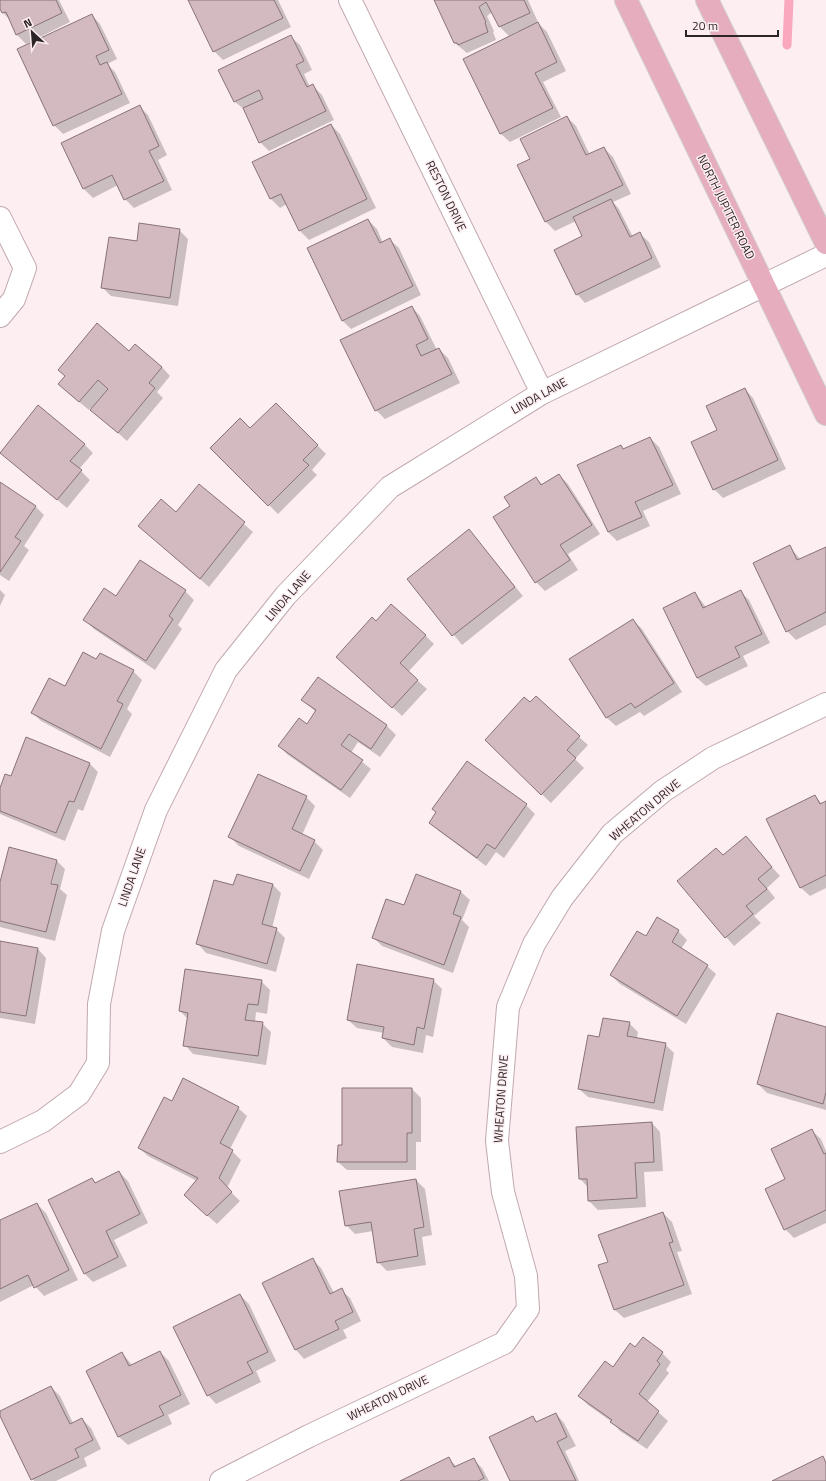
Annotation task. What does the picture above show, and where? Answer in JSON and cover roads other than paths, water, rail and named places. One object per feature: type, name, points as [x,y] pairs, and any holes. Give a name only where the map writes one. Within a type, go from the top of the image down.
[{"type":"main road","name":"NORTH JUPITER ROAD","points":[[626,0],[826,414]]},
{"type":"main road","points":[[707,0],[826,243]]},
{"type":"street","name":"RESTON DRIVE","points":[[350,0],[542,393]]},
{"type":"street","points":[[0,218],[24,268],[14,299],[0,316]]},
{"type":"street","name":"LINDA LANE","points":[[0,1142],[43,1121],[79,1094],[98,1063],[99,1004],[113,931],[156,810],[226,670],[286,595],[390,487],[542,393],[826,255]]},
{"type":"street","name":"WHEATON DRIVE","points":[[220,1481],[309,1436],[504,1343],[528,1309],[526,1276],[503,1192],[497,1141],[508,1007],[534,944],[562,898],[612,834],[663,791],[714,758],[826,704]]},
{"type":"waterway","points":[[787,45],[789,0]]}]
